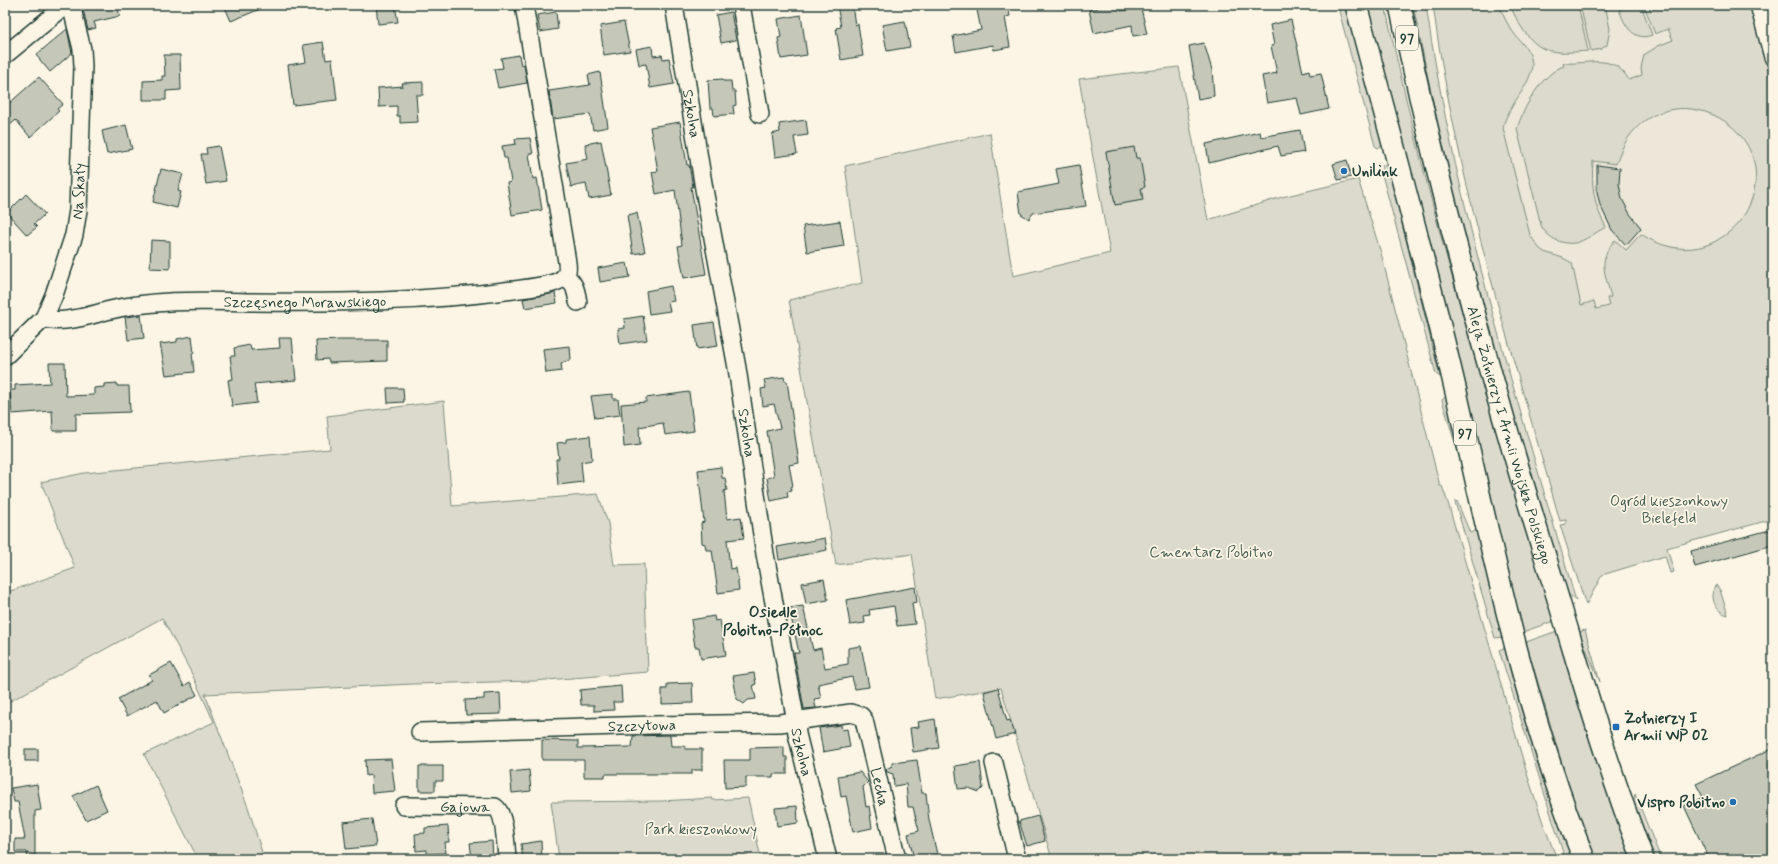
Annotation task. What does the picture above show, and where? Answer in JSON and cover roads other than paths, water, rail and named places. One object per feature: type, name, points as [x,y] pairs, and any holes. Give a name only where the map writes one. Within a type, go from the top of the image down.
[{"type":"main road","name":"97","points":[[1356,5],[1441,333],[1515,640],[1551,766],[1584,859]]},
{"type":"main road","name":"Aleja Żołnierzy I Armii Wojska Polskiego","points":[[1400,5],[1443,199],[1493,385],[1611,772],[1643,859]]},
{"type":"street","points":[[5,55],[66,5]]},
{"type":"street","name":"Na Skały","points":[[5,356],[44,318],[67,258],[77,221],[83,66],[82,49],[71,5]]},
{"type":"street","points":[[524,5],[566,256],[567,270],[565,276],[571,280],[575,286],[578,302]]},
{"type":"street","name":"Szkolna","points":[[674,5],[702,182],[737,368],[765,554],[797,734],[828,859]]},
{"type":"street","points":[[740,5],[760,114]]},
{"type":"street","points":[[1759,5],[1773,57]]},
{"type":"street","name":"Szczęsnego Morawskiego","points":[[44,318],[54,321],[63,320],[122,307],[160,302],[349,303],[430,299],[547,284],[555,282],[565,276]]},
{"type":"street","name":"Szczytowa","points":[[420,732],[796,722],[851,713],[861,716]]},
{"type":"street","name":"Lecha","points":[[861,716],[864,720],[897,859]]},
{"type":"street","points":[[994,763],[1017,859]]},
{"type":"street","name":"Gajowa","points":[[404,806],[495,806],[499,809],[502,818],[507,859]]},
{"type":"place","name":"Unilink","points":[[1344,171]]},
{"type":"place","name":"Żołnierzy I Armii WP 02","points":[[1616,727]]},
{"type":"place","name":"Vispro Pobitno","points":[[1733,802]]},
{"type":"district","name":"Osiedle Pobitno-Północ","points":[[773,620]]},
{"type":"park label","name":"Ogród kieszonkowy Bielefeld","points":[[1669,510]]},
{"type":"park label","name":"Cmentarz Pobitno","points":[[1211,552]]},
{"type":"park label","name":"Park kieszonkowy","points":[[701,829]]}]
